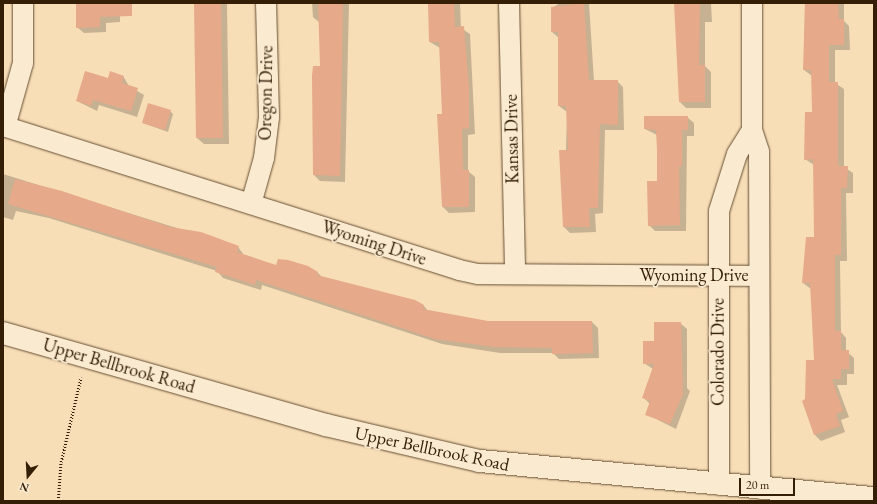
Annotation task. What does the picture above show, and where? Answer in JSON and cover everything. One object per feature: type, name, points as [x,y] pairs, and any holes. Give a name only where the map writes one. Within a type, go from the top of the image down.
[{"type":"main road","name":"Upper Bellbrook Road","points":[[3,333],[326,426],[443,454],[539,470],[874,498]]},
{"type":"street","points":[[4,126],[23,63],[23,3]]},
{"type":"street","name":"Oregon Drive","points":[[250,204],[264,158],[269,117],[266,3]]},
{"type":"street","name":"Kansas Drive","points":[[509,3],[515,274]]},
{"type":"street","points":[[752,3],[752,130],[759,151],[760,489]]},
{"type":"street","name":"Wyoming Drive","points":[[4,126],[459,270],[515,274],[759,276]]},
{"type":"street","name":"Colorado Drive","points":[[719,485],[719,211],[737,154],[752,130]]},
{"type":"path","points":[[58,501],[62,462],[86,357]]},
{"type":"building","points":[[76,3],[132,3],[132,16],[100,17],[100,27],[76,28]]},
{"type":"building","points":[[194,3],[221,3],[223,138],[196,138]]},
{"type":"building","points":[[318,3],[343,3],[340,176],[313,175],[312,76],[313,66],[320,66]]},
{"type":"building","points":[[428,3],[454,3],[455,27],[464,26],[469,88],[469,128],[462,129],[463,170],[469,170],[469,207],[442,207],[437,114],[442,114],[439,42],[429,42]]},
{"type":"building","points":[[584,3],[589,80],[618,80],[618,125],[600,124],[598,208],[589,208],[590,227],[563,227],[559,150],[568,150],[566,106],[558,106],[558,32],[551,32],[551,7]]},
{"type":"building","points":[[674,3],[700,3],[699,65],[705,65],[705,102],[679,102]]},
{"type":"building","points":[[805,3],[838,3],[839,19],[844,19],[844,45],[829,45],[829,82],[838,82],[838,166],[848,166],[847,188],[841,188],[841,255],[835,255],[835,331],[841,331],[841,350],[849,350],[849,369],[841,369],[841,379],[832,379],[843,411],[836,414],[840,426],[814,435],[802,401],[805,399],[806,360],[814,360],[810,283],[802,283],[806,237],[814,237],[813,159],[804,160],[805,112],[812,112],[811,70],[803,70]]},
{"type":"building","points":[[85,71],[108,78],[110,71],[124,76],[122,83],[138,88],[131,111],[93,100],[91,106],[76,101]]},
{"type":"building","points":[[148,103],[171,110],[165,130],[142,123]]},
{"type":"building","points":[[644,116],[688,116],[688,130],[682,130],[682,166],[679,166],[680,225],[648,226],[647,181],[657,181],[657,150],[656,130],[644,129]]},
{"type":"building","points":[[15,179],[62,191],[170,227],[201,232],[239,246],[237,252],[276,265],[278,259],[288,260],[308,266],[318,272],[317,275],[415,300],[424,305],[423,309],[488,321],[592,321],[593,353],[552,354],[552,348],[494,347],[435,339],[256,280],[255,285],[215,272],[217,267],[8,204]]},
{"type":"building","points":[[654,322],[681,322],[683,394],[670,424],[645,415],[650,401],[642,398],[654,364],[643,364],[643,341],[654,341]]}]
